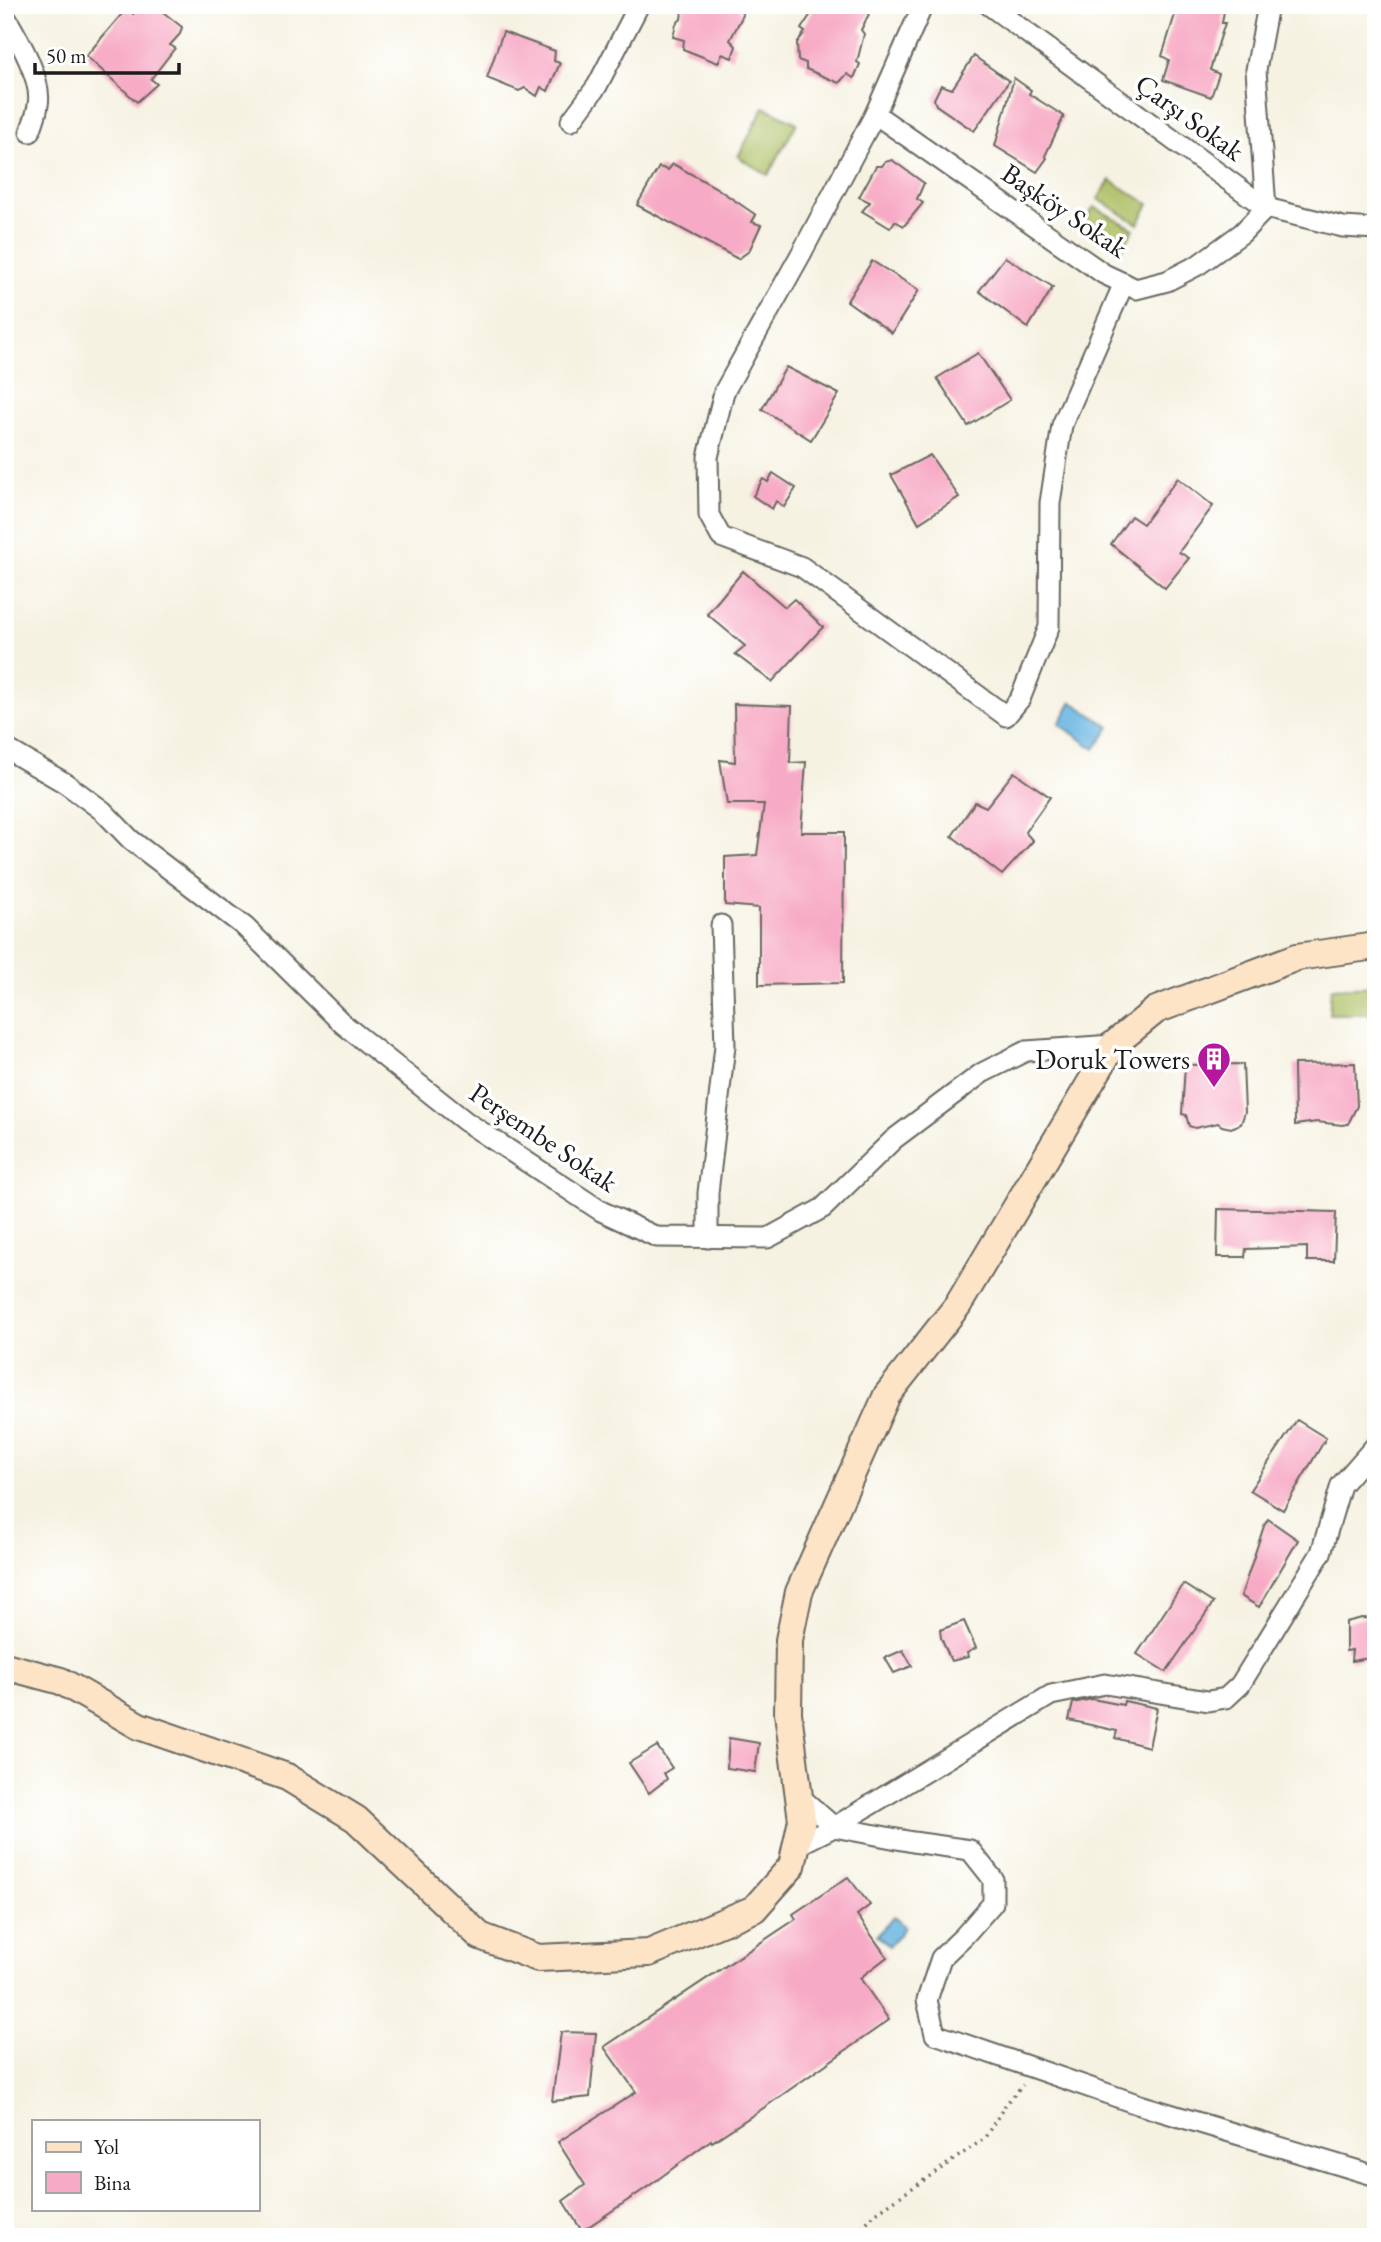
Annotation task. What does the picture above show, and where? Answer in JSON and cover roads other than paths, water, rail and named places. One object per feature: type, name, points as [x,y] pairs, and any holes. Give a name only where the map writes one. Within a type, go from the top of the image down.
[{"type":"street","points":[[571,121],[597,86],[639,5]]},
{"type":"street","points":[[923,5],[875,114],[724,391],[708,457],[709,515],[721,537],[802,567],[1006,716],[1020,699],[1049,627],[1050,503],[1062,425],[1124,283]]},
{"type":"street","name":"Çarşı Sokak","points":[[989,5],[1266,208],[1343,228],[1376,229]]},
{"type":"street","points":[[1266,208],[1256,69],[1268,5]]},
{"type":"street","points":[[5,16],[36,82],[39,103],[30,132]]},
{"type":"street","name":"Başköy Sokak","points":[[875,114],[1104,274],[1136,289],[1167,281],[1198,265],[1242,233],[1266,208]]},
{"type":"street","name":"Perşembe Sokak","points":[[5,748],[65,783],[103,811],[131,840],[245,927],[343,1024],[465,1121],[601,1211],[656,1237],[768,1238],[823,1208],[894,1139],[982,1073],[1026,1051],[1113,1045]]},
{"type":"street","points":[[708,1238],[708,1193],[725,1046],[721,925]]},
{"type":"street","points":[[5,1666],[61,1681],[139,1726],[287,1777],[356,1819],[480,1936],[538,1958],[649,1953],[754,1909],[792,1866],[802,1820],[788,1713],[789,1640],[799,1592],[887,1395],[958,1306],[1113,1045],[1156,1010],[1297,957],[1376,946]]},
{"type":"street","points":[[796,1846],[834,1827],[1051,1695],[1105,1684],[1208,1701],[1226,1698],[1240,1685],[1321,1553],[1340,1485],[1376,1445]]},
{"type":"street","points":[[798,1795],[834,1827],[970,1850],[993,1880],[993,1903],[941,1958],[927,2000],[934,2034],[1140,2105],[1376,2176]]},
{"type":"water","points":[[1072,702],[1110,727],[1095,749],[1059,724]]},
{"type":"water","points":[[894,1917],[905,1927],[889,1946],[877,1935]]},
{"type":"place","name":"Doruk Towers","points":[[1214,1089]]}]
